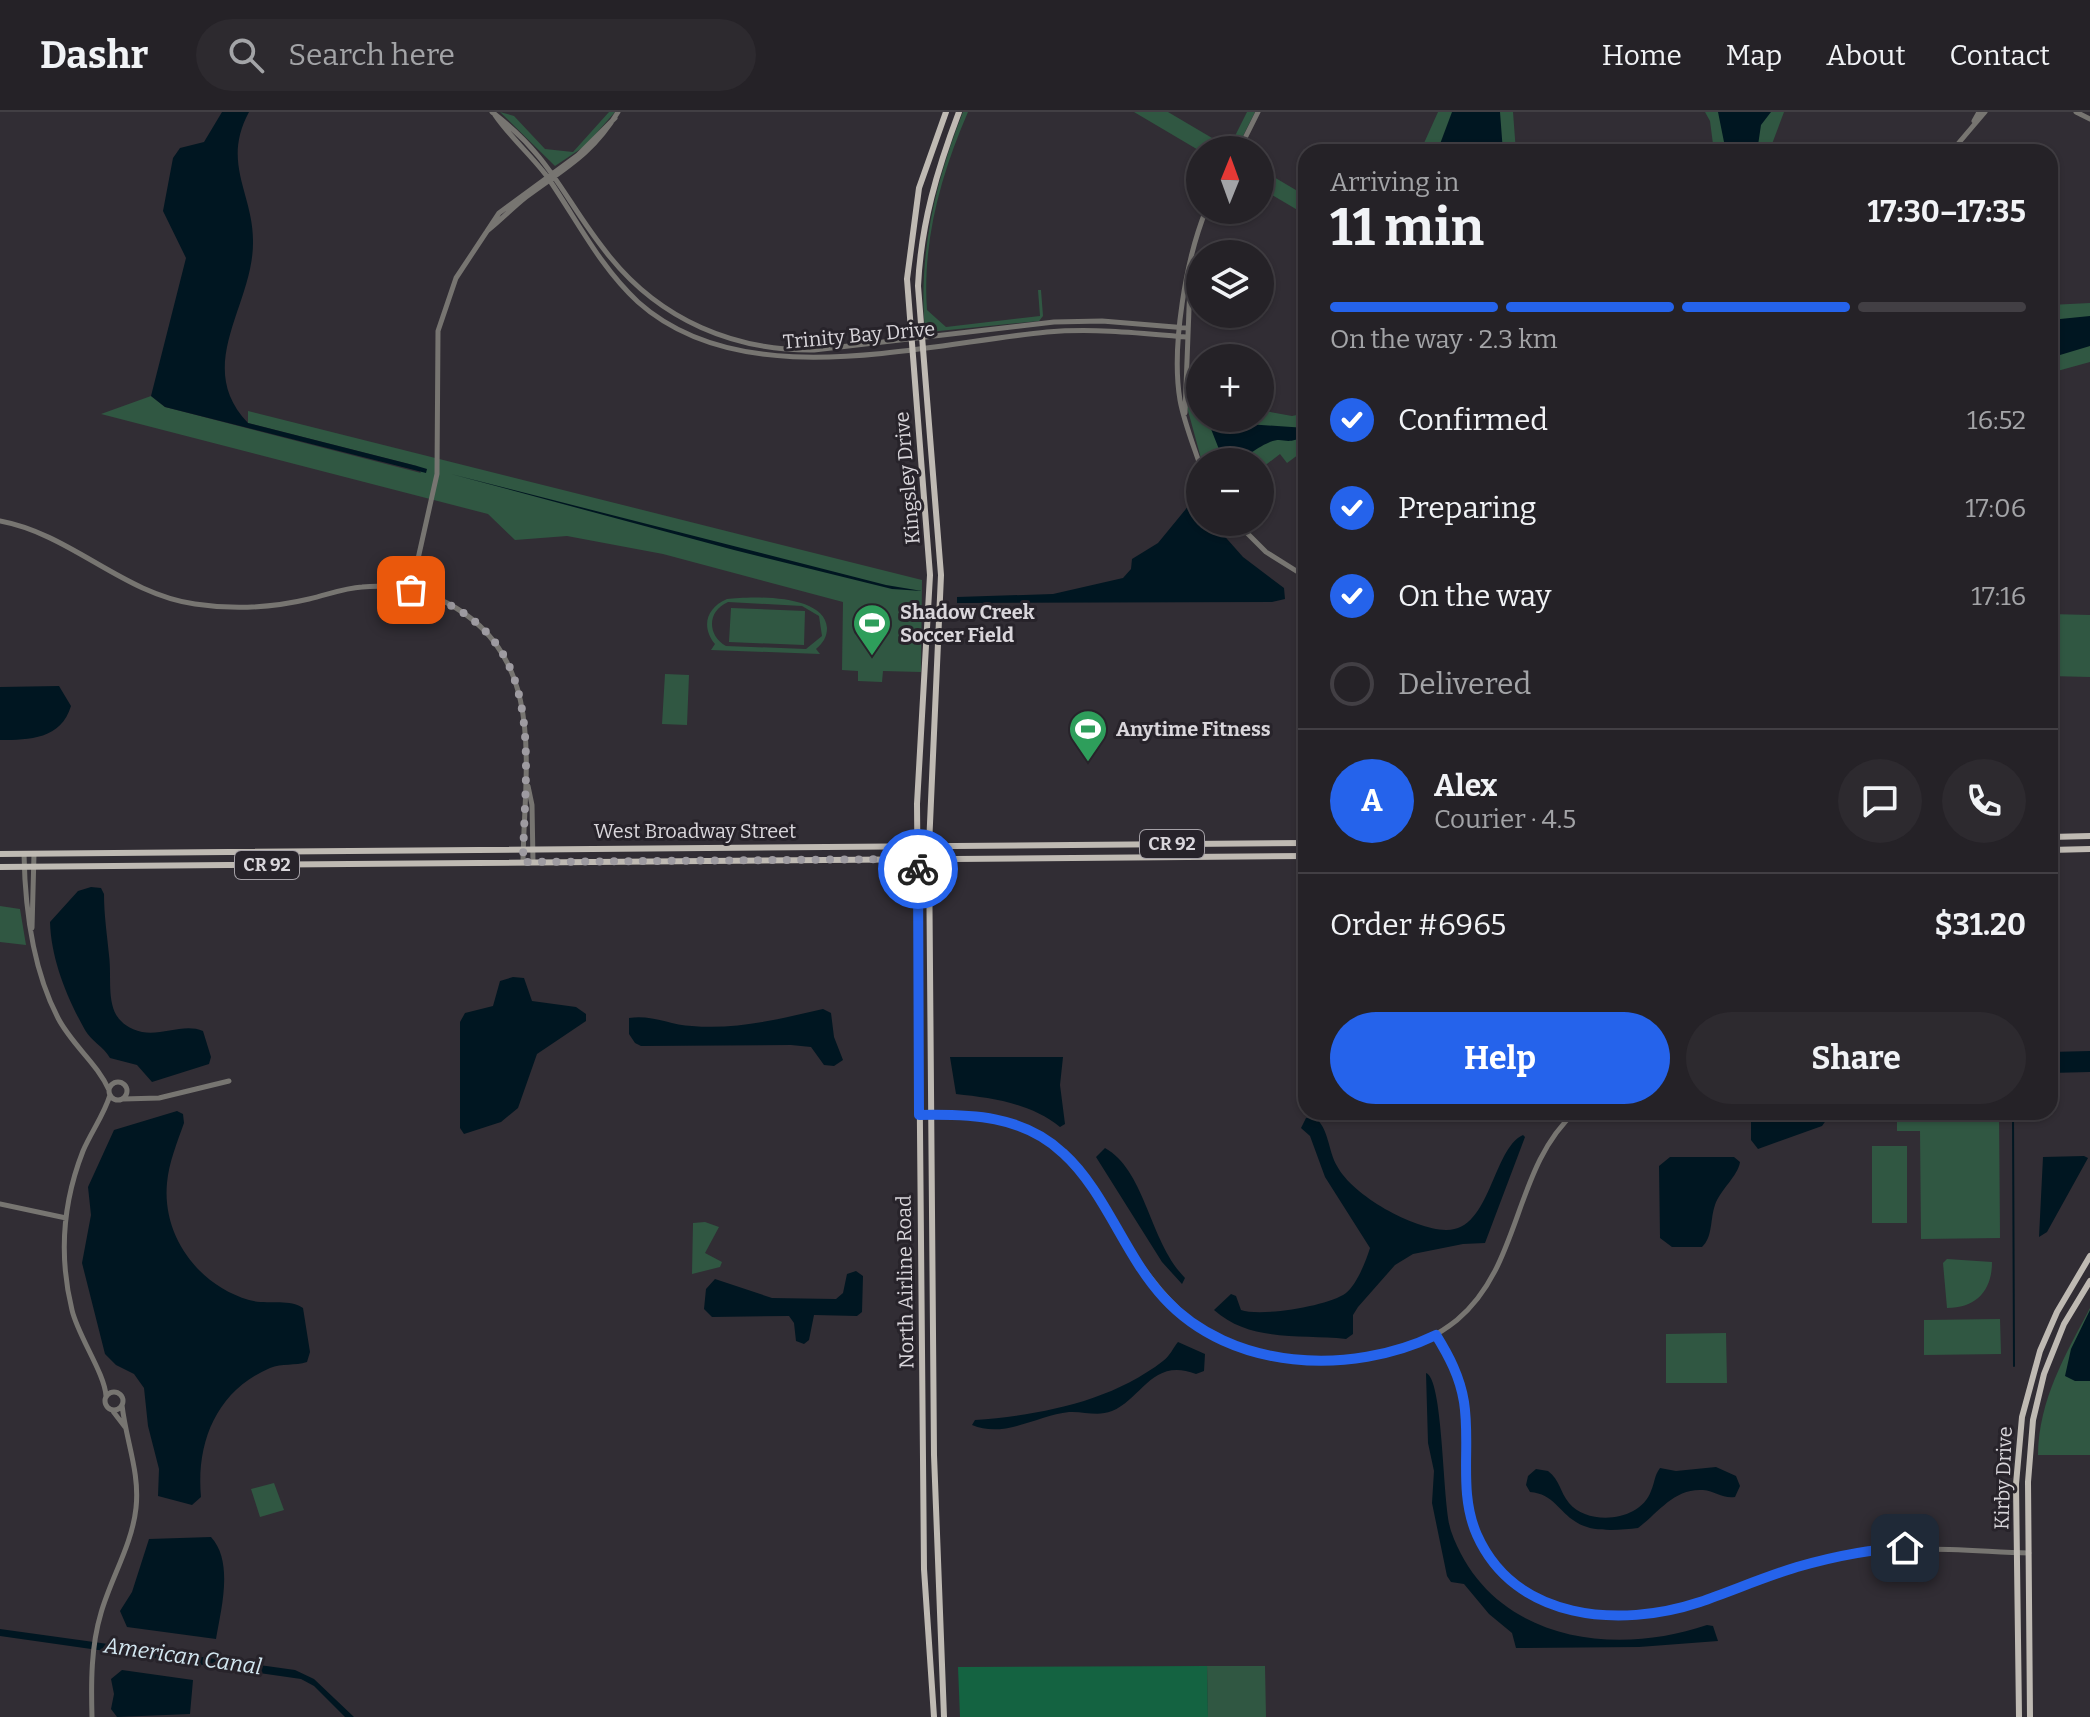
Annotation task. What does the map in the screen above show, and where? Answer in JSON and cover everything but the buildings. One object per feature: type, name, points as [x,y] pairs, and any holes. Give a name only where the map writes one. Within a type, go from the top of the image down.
[{"type":"main road","name":"Kingsley Drive","points":[[918,846],[917,768],[927,681],[930,575],[909,339],[907,279],[912,225],[926,162],[946,112]]},
{"type":"main road","name":"Kingsley Drive","points":[[929,846],[930,768],[941,575],[938,502],[920,337],[921,241],[932,186],[959,112]]},
{"type":"main road","points":[[926,503],[938,502]]},
{"type":"main road","points":[[930,575],[941,575]]},
{"type":"main road","points":[[927,681],[937,682]]},
{"type":"main road","points":[[2058,837],[2090,836]]},
{"type":"main road","name":"West Broadway Street","points":[[34,854],[1298,843]]},
{"type":"main road","name":"North Airline Road","points":[[918,846],[924,1569],[934,1717]]},
{"type":"main road","name":"North Airline Road","points":[[929,846],[934,1455],[944,1717]]},
{"type":"main road","points":[[833,859],[838,851],[868,847]]},
{"type":"main road","points":[[2058,850],[2090,849]]},
{"type":"main road","name":"CR 92","points":[[0,854],[34,854]]},
{"type":"main road","name":"West Broadway Street","points":[[0,867],[1298,856]]},
{"type":"main road","points":[[919,1011],[931,1010]]},
{"type":"main road","name":"Kirby Drive","points":[[2019,1717],[2017,1451],[2028,1390],[2057,1312],[2090,1256]]},
{"type":"main road","name":"Kirby Drive","points":[[2030,1717],[2029,1467],[2039,1393],[2064,1324],[2090,1281]]},
{"type":"main road","points":[[2028,1390],[2039,1393]]},
{"type":"main road","points":[[928,1635],[940,1634]]},
{"type":"street","points":[[1246,136],[1258,112]]},
{"type":"street","points":[[1957,144],[1982,112]]},
{"type":"street","points":[[2076,112],[2090,119]]},
{"type":"street","name":"Trinity Bay Drive","points":[[494,114],[526,138],[556,174],[622,271],[646,295],[693,324],[731,340],[775,349],[814,350],[1083,321],[1184,328]]},
{"type":"street","name":"Trinity Bay Drive","points":[[494,114],[548,179],[616,279],[640,303],[697,337],[750,354],[797,359],[1065,331],[1183,337]]},
{"type":"street","points":[[411,590],[437,474],[438,331],[456,278],[483,234],[509,204],[556,174],[590,145],[617,115]]},
{"type":"street","points":[[1195,448],[1179,386],[1194,238],[1200,224]]},
{"type":"street","points":[[0,521],[64,544],[126,582],[189,603],[243,608],[279,605],[357,587],[411,590],[459,610],[480,625],[502,651],[516,679],[524,708],[527,785],[523,810],[523,862]]},
{"type":"street","points":[[1250,536],[1266,552],[1298,572]]},
{"type":"street","points":[[527,785],[532,805],[533,862]]},
{"type":"street","points":[[24,854],[25,900],[41,976],[58,1018],[110,1092],[121,1100],[145,1098],[229,1081]]},
{"type":"street","points":[[32,933],[34,854]]},
{"type":"street","points":[[100,1074],[145,1098]]},
{"type":"street","points":[[116,1082],[79,1164],[66,1218],[65,1277],[78,1332],[100,1377],[106,1396],[105,1404],[128,1431]]},
{"type":"street","points":[[102,1114],[121,1100],[128,1089]]},
{"type":"street","points":[[919,1115],[999,1119],[1030,1131],[1062,1152],[1083,1176],[1164,1298],[1195,1324],[1223,1340],[1273,1356],[1355,1360],[1405,1349],[1436,1335],[1464,1314],[1490,1282],[1539,1159],[1569,1120]]},
{"type":"street","points":[[0,1204],[66,1218]]},
{"type":"street","points":[[1436,1335],[1461,1386],[1468,1502],[1478,1536],[1508,1579],[1540,1602],[1563,1610],[1623,1615],[1672,1609],[1797,1567],[1872,1551],[1931,1547],[2029,1553]]},
{"type":"street","points":[[92,1717],[97,1635],[136,1511],[135,1469],[123,1399],[100,1377]]},
{"type":"street","points":[[106,1396],[117,1392]]},
{"type":"street","points":[[112,1410],[122,1405]]},
{"type":"green space","points":[[500,112],[514,116],[545,149],[573,152],[609,112],[615,112],[585,146],[555,166]]},
{"type":"green space","points":[[963,112],[968,112],[942,184],[931,234],[927,310],[946,327],[1040,316],[1038,290],[1041,290],[1043,316],[1039,321],[929,332],[925,331],[923,302],[931,219],[944,165]]},
{"type":"green space","points":[[1134,112],[1168,112],[1209,136],[1186,136],[1186,143]]},
{"type":"green space","points":[[1247,112],[1255,112],[1243,136],[1235,136]]},
{"type":"green space","points":[[1438,112],[1513,112],[1515,144],[1424,144]]},
{"type":"green space","points":[[1705,112],[1784,112],[1772,144],[1713,144],[1710,121]]},
{"type":"green space","points":[[1274,177],[1298,191],[1298,210],[1274,196]]},
{"type":"green space","points":[[2090,303],[2090,362],[2058,371],[2058,305]]},
{"type":"green space","points":[[151,396],[165,407],[421,473],[417,466],[248,423],[248,411],[922,580],[921,672],[883,671],[882,682],[858,681],[858,671],[842,670],[843,602],[663,554],[567,536],[515,540],[488,514],[101,414]]},
{"type":"green space","points":[[1274,413],[1298,415],[1298,455],[1287,463],[1280,454],[1274,459],[1274,448],[1198,448],[1194,432],[1274,432]]},
{"type":"green space","points":[[769,598],[801,603],[814,609],[823,617],[827,628],[824,640],[816,649],[820,654],[711,650],[715,644],[708,631],[708,618],[727,599]],"holes":[[[728,602],[802,606],[819,616],[822,636],[806,649],[726,646],[713,630],[716,611]]]},
{"type":"green space","points":[[731,608],[805,611],[804,645],[729,642]]},
{"type":"green space","points":[[2058,614],[2090,615],[2090,677],[2058,676]]},
{"type":"green space","points":[[665,674],[689,675],[687,725],[662,724]]},
{"type":"green space","points":[[0,906],[20,909],[26,945],[0,942]]},
{"type":"green space","points":[[1897,1120],[1999,1120],[2000,1238],[1921,1239],[1920,1131],[1897,1131]]},
{"type":"green space","points":[[1872,1146],[1907,1146],[1907,1223],[1872,1223]]},
{"type":"green space","points":[[705,1222],[719,1227],[705,1253],[722,1262],[720,1267],[692,1274],[693,1223]]},
{"type":"green space","points":[[1947,1259],[1992,1262],[1989,1281],[1974,1301],[1947,1308],[1943,1263]]},
{"type":"green space","points":[[2090,1308],[2090,1455],[2038,1455],[2039,1435],[2048,1397]]},
{"type":"green space","points":[[2000,1319],[2001,1354],[1924,1355],[1924,1320]]},
{"type":"green space","points":[[1726,1333],[1727,1383],[1666,1383],[1666,1334]]},
{"type":"green space","points":[[274,1483],[284,1510],[260,1517],[251,1489]]},
{"type":"green space","points":[[1207,1666],[1265,1666],[1266,1717],[1208,1717]]},
{"type":"green space","points":[[1207,1666],[1208,1717],[960,1717],[958,1667]]},
{"type":"water","points":[[222,112],[249,112],[241,131],[238,163],[253,243],[251,266],[225,358],[226,380],[232,401],[248,423],[417,466],[427,469],[426,473],[165,407],[151,396],[186,258],[163,211],[173,158],[180,148],[204,142]]},
{"type":"water","points":[[1452,112],[1500,112],[1502,144],[1440,144]]},
{"type":"water","points":[[1718,112],[1771,112],[1761,125],[1758,144],[1724,144]]},
{"type":"water","points":[[2090,316],[2090,346],[2058,356],[2058,319]]},
{"type":"water","points":[[1274,426],[1298,427],[1298,438],[1294,440],[1270,442],[1260,448],[1218,448],[1212,432],[1274,432]]},
{"type":"water","points":[[451,474],[886,585],[922,591],[892,589],[734,550]]},
{"type":"water","points":[[1186,509],[1186,536],[1224,536],[1243,557],[1284,588],[1285,599],[1272,602],[957,603],[957,597],[1053,594],[1123,578],[1131,569],[1132,559],[1158,543]]},
{"type":"water","points":[[59,686],[71,706],[60,725],[33,738],[0,740],[0,687]]},
{"type":"water","points":[[101,888],[104,894],[110,990],[120,1020],[142,1032],[188,1028],[203,1031],[211,1057],[209,1064],[152,1082],[137,1065],[110,1058],[88,1034],[61,978],[53,950],[50,922],[78,891]]},
{"type":"water","points":[[524,978],[532,1001],[576,1007],[586,1014],[586,1021],[537,1054],[518,1108],[501,1122],[464,1134],[460,1128],[460,1022],[465,1013],[493,1006],[500,981]]},
{"type":"water","points":[[823,1009],[831,1013],[834,1037],[843,1060],[834,1066],[824,1065],[811,1047],[641,1046],[629,1034],[629,1018],[645,1017],[708,1027],[758,1023]]},
{"type":"water","points":[[2090,1051],[2090,1072],[2058,1073],[2058,1052]]},
{"type":"water","points":[[950,1057],[1063,1057],[1060,1085],[1065,1124],[1060,1127],[1036,1112],[1011,1103],[956,1094]]},
{"type":"water","points":[[177,1111],[183,1114],[184,1123],[170,1168],[167,1203],[177,1239],[199,1270],[231,1293],[249,1300],[291,1303],[303,1308],[310,1352],[307,1362],[275,1366],[251,1378],[223,1405],[206,1439],[200,1477],[201,1497],[192,1505],[158,1496],[159,1469],[148,1426],[144,1388],[134,1374],[116,1365],[105,1354],[82,1263],[91,1215],[88,1187],[114,1130]]},
{"type":"water","points":[[1305,1120],[1319,1121],[1337,1166],[1356,1189],[1370,1199],[1417,1224],[1446,1230],[1461,1227],[1473,1218],[1504,1156],[1513,1143],[1523,1135],[1525,1137],[1485,1243],[1413,1254],[1395,1265],[1358,1307],[1353,1315],[1353,1334],[1346,1339],[1260,1332],[1228,1321],[1214,1310],[1231,1294],[1236,1296],[1241,1310],[1251,1312],[1311,1306],[1346,1293],[1361,1272],[1370,1248],[1325,1177],[1310,1136],[1301,1128]]},
{"type":"water","points":[[1751,1120],[1826,1120],[1822,1126],[1758,1149],[1751,1140]]},
{"type":"water","points":[[1105,1148],[1130,1173],[1163,1245],[1185,1278],[1182,1284],[1162,1262],[1096,1157]]},
{"type":"water","points":[[1670,1157],[1734,1157],[1740,1162],[1736,1173],[1717,1199],[1708,1238],[1702,1247],[1672,1247],[1660,1238],[1659,1166]]},
{"type":"water","points":[[2043,1157],[2088,1158],[2047,1232],[2039,1237]]},
{"type":"water","points":[[856,1271],[863,1276],[862,1312],[857,1316],[814,1315],[809,1340],[804,1344],[796,1341],[794,1323],[789,1316],[712,1317],[704,1309],[706,1289],[715,1279],[772,1298],[836,1299],[843,1293],[847,1274]]},
{"type":"water","points":[[2090,1310],[2090,1381],[2075,1381],[2065,1376],[2071,1349]]},
{"type":"water","points":[[1178,1342],[1205,1354],[1204,1371],[1196,1374],[1169,1371],[1158,1375],[1112,1411],[1096,1414],[1069,1412],[1009,1428],[984,1429],[972,1425],[975,1420],[1074,1404],[1120,1387],[1165,1359]]},
{"type":"water","points":[[1426,1373],[1432,1380],[1436,1397],[1451,1531],[1469,1567],[1493,1596],[1523,1617],[1557,1631],[1593,1638],[1631,1639],[1670,1635],[1707,1625],[1713,1626],[1718,1641],[1639,1647],[1516,1648],[1512,1633],[1489,1614],[1464,1584],[1451,1582],[1447,1576],[1432,1503],[1434,1471],[1428,1443]]},
{"type":"water","points":[[1716,1467],[1736,1476],[1740,1486],[1735,1497],[1703,1490],[1683,1493],[1638,1528],[1631,1529],[1590,1528],[1570,1518],[1545,1496],[1530,1492],[1526,1485],[1528,1476],[1536,1469],[1548,1471],[1569,1503],[1578,1510],[1588,1515],[1613,1517],[1636,1509],[1645,1501],[1660,1468],[1676,1471]]},
{"type":"water","points":[[211,1537],[218,1547],[224,1572],[216,1639],[127,1627],[120,1611],[132,1592],[149,1539]]},
{"type":"water","name":"American Canal","points":[[0,1629],[295,1670],[314,1679],[354,1717],[345,1717],[314,1686],[301,1679],[0,1636]]},
{"type":"water","points":[[122,1670],[193,1680],[190,1714],[117,1717],[111,1709],[114,1694],[111,1679]]},
{"type":"waterway","points":[[2013,1120],[2014,1366]]},
{"type":"way so far","points":[[411,590],[451,605],[470,617],[502,651],[512,668],[524,708],[527,751],[523,862],[918,859],[918,869]]},
{"type":"place","name":"Shadow Creek Soccer Field","points":[[872,657]]},
{"type":"place","name":"Anytime Fitness","points":[[1088,763]]},
{"type":"route","points":[[918,869],[919,1115],[970,1115],[999,1119],[1030,1131],[1062,1152],[1083,1176],[1164,1298],[1195,1324],[1231,1344],[1260,1354],[1288,1358],[1355,1360],[1383,1356],[1436,1335],[1461,1386],[1466,1425],[1466,1490],[1473,1525],[1492,1561],[1523,1591],[1540,1602],[1582,1614],[1646,1614],[1698,1603],[1797,1567],[1847,1555],[1905,1548]]}]
